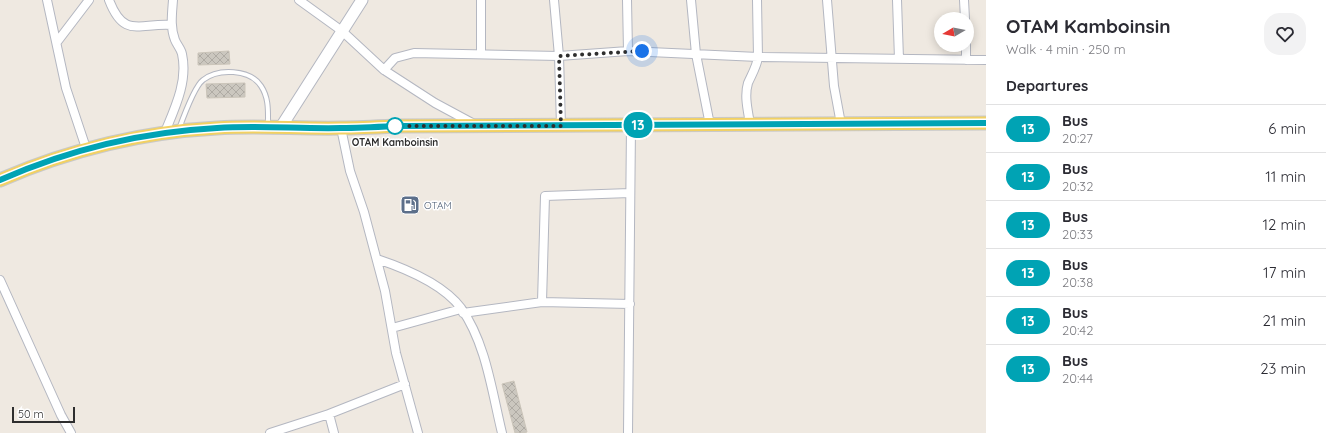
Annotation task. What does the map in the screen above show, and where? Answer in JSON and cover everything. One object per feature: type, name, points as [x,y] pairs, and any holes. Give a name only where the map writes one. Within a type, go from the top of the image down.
[{"type":"main road","points":[[0,180],[39,164],[86,148],[172,132],[218,128],[986,123]]},
{"type":"street","points":[[47,0],[66,88],[86,148]]},
{"type":"street","points":[[57,42],[89,0]]},
{"type":"street","points":[[109,0],[123,24],[141,27],[151,25],[171,25]]},
{"type":"street","points":[[172,132],[182,81],[182,54],[175,41],[171,25],[173,0]]},
{"type":"street","points":[[299,0],[342,31],[384,70],[435,103],[479,127]]},
{"type":"street","points":[[275,127],[362,0]]},
{"type":"street","points":[[481,0],[481,53]]},
{"type":"street","points":[[554,0],[559,56],[561,126]]},
{"type":"street","points":[[627,0],[628,51]]},
{"type":"street","points":[[691,0],[696,54],[710,125]]},
{"type":"street","points":[[750,124],[746,96],[748,84],[757,65],[757,0]]},
{"type":"street","points":[[827,0],[834,86],[841,124]]},
{"type":"street","points":[[897,0],[899,59]]},
{"type":"street","points":[[964,0],[965,12]]},
{"type":"street","points":[[384,70],[395,58],[414,54],[481,53],[559,56],[628,51],[832,58],[986,60]]},
{"type":"street","points":[[966,52],[966,60]]},
{"type":"street","points":[[628,433],[631,126]]},
{"type":"street","points":[[341,128],[350,171],[364,212],[386,291],[396,353],[418,433]]},
{"type":"street","points":[[542,302],[545,196],[630,193]]},
{"type":"street","points":[[377,259],[408,270],[442,292],[462,311],[472,327],[488,370],[502,433]]},
{"type":"street","points":[[0,280],[61,415],[71,433]]},
{"type":"street","points":[[392,328],[462,311],[542,302],[630,304]]},
{"type":"street","points":[[270,433],[329,414],[405,384]]},
{"type":"street","points":[[329,414],[334,433]]},
{"type":"lane","points":[[172,132],[202,80],[221,72],[245,73],[261,85],[268,99],[275,127]]},
{"type":"building","points":[[229,51],[230,64],[198,65],[198,53]]},
{"type":"building","points":[[245,83],[245,97],[207,98],[206,84]]},
{"type":"building","points":[[514,381],[527,432],[523,433],[515,433],[502,384]]},
{"type":"bus line","name":"13","points":[[0,180],[28,168],[86,148],[166,132],[197,129],[263,126],[341,128],[395,126],[479,127],[631,126],[682,124],[986,123]]},
{"type":"place","name":"OTAM Kamboinsin","points":[[395,126]]},
{"type":"place","name":"OTAM","points":[[410,205]]},
{"type":"route","points":[[395,126],[561,126],[559,56],[642,51]]}]
